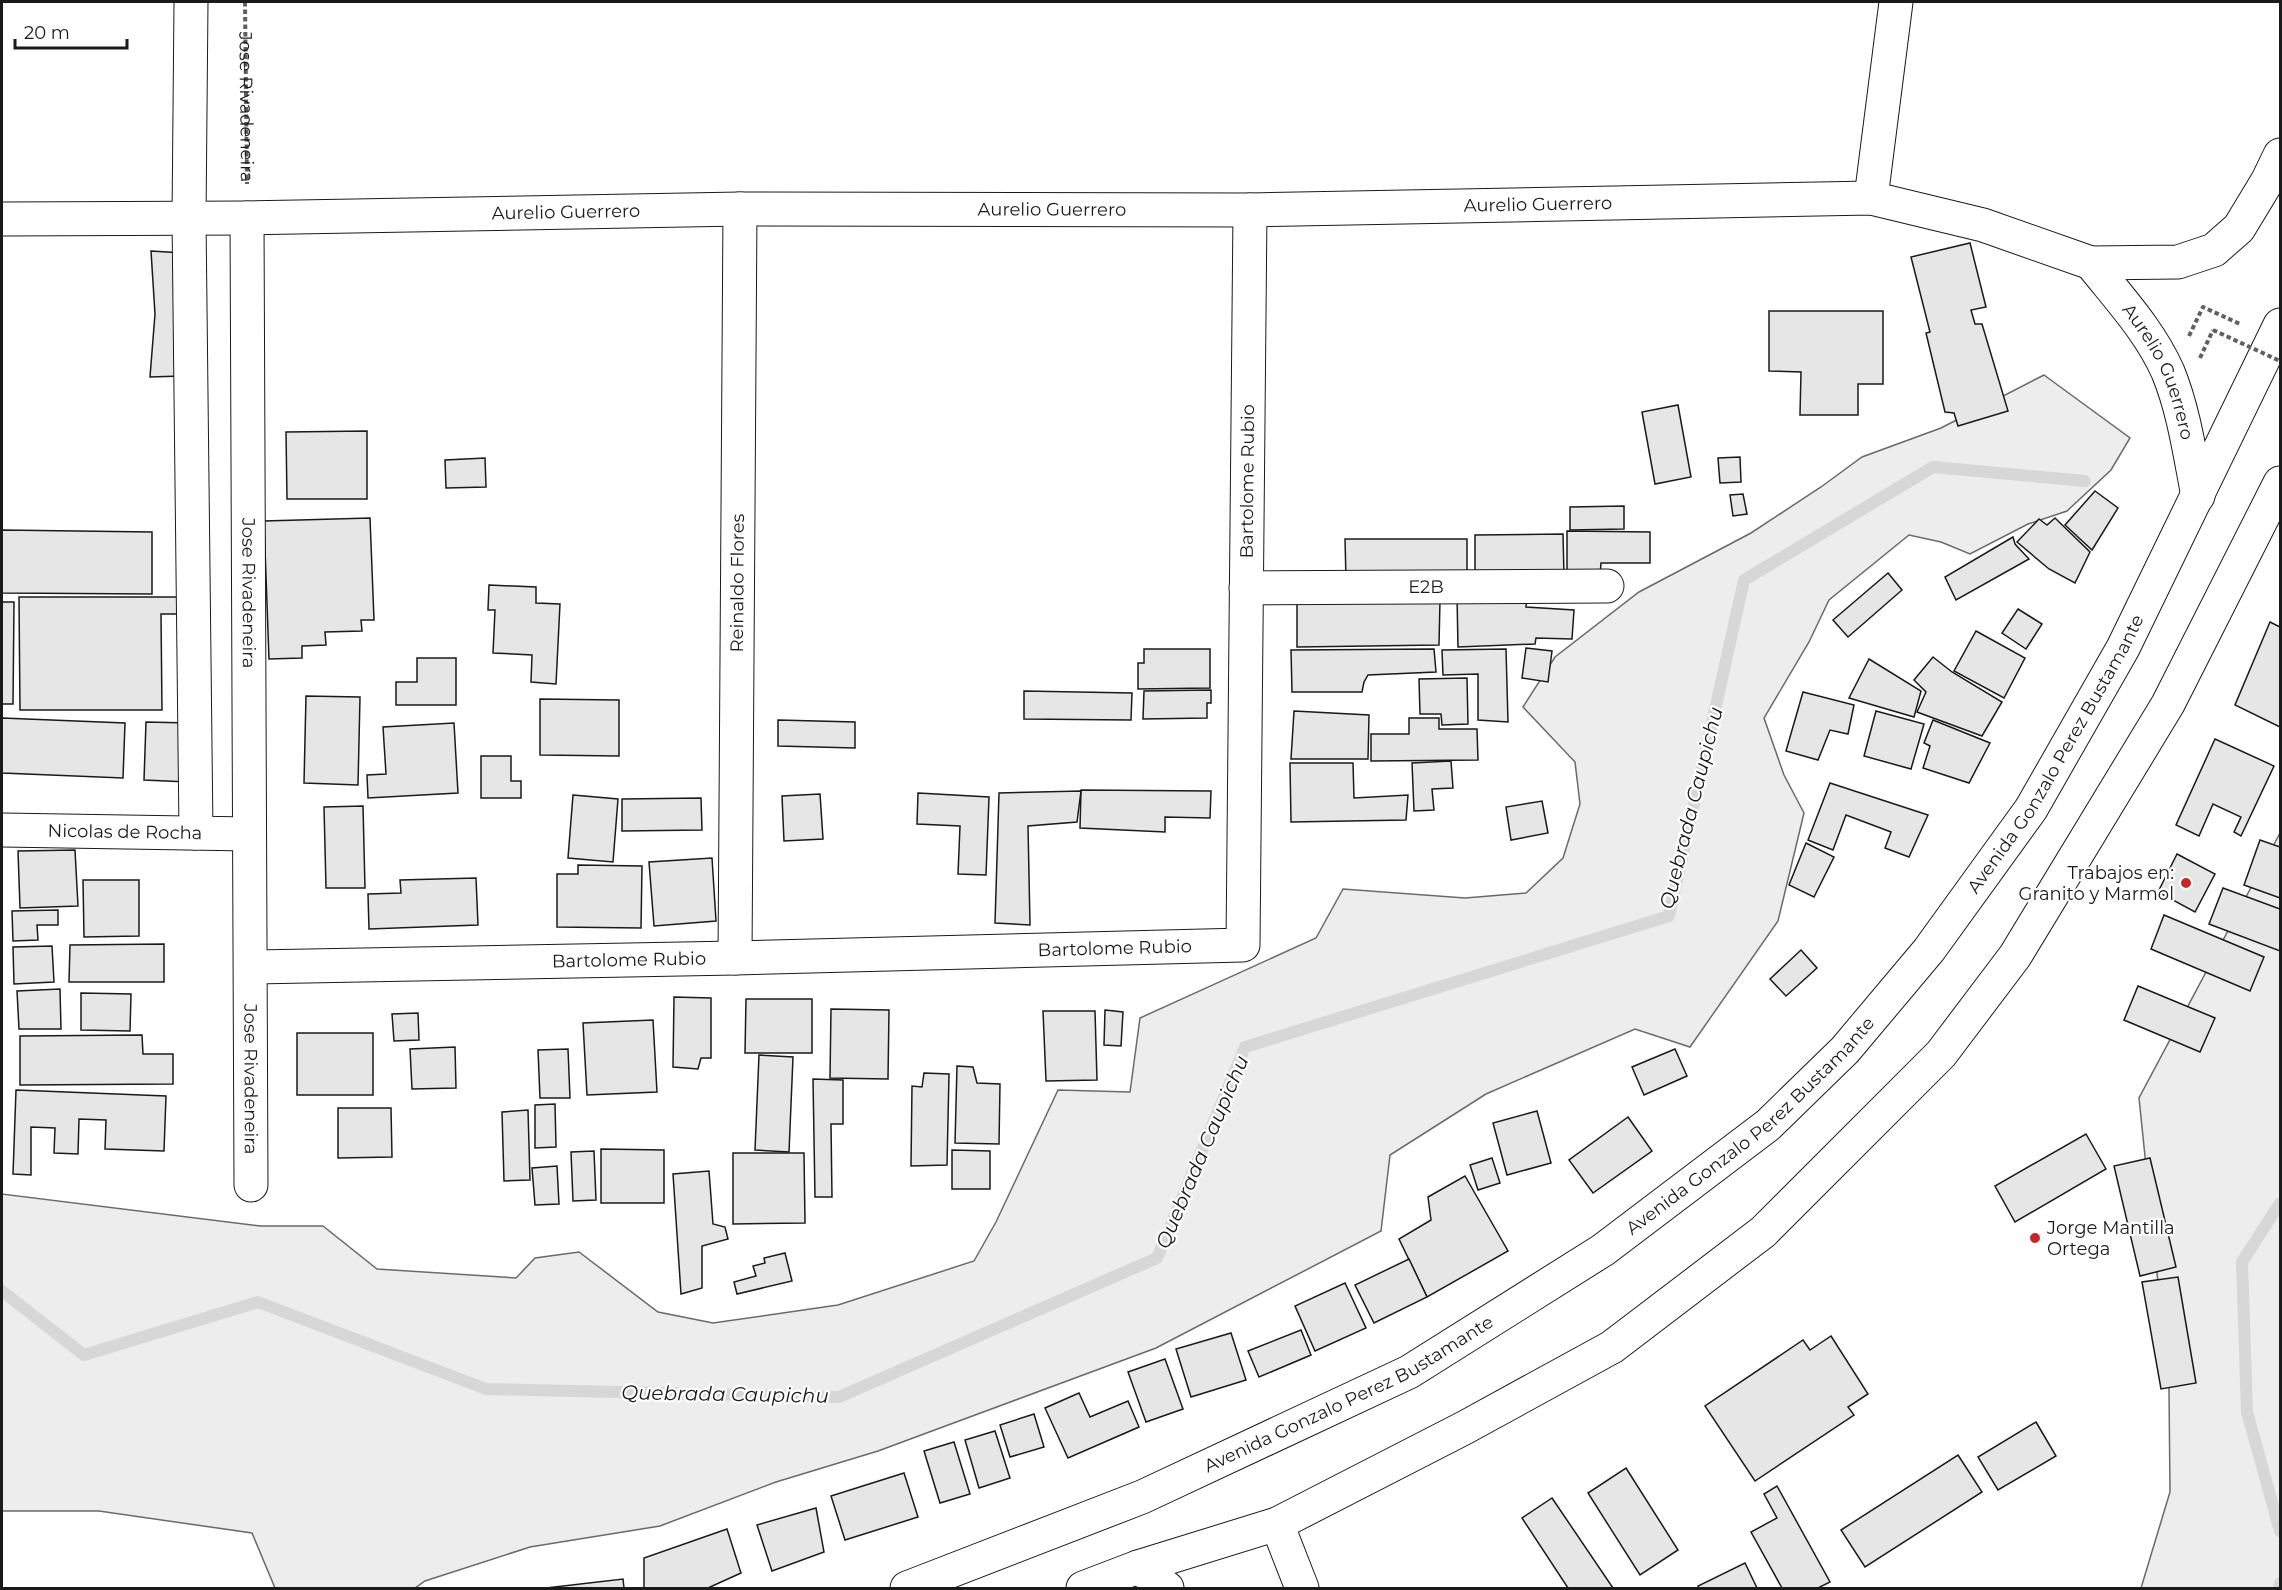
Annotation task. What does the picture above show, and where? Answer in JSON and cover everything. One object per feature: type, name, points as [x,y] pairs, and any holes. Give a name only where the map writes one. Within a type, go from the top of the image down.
[{"type":"street","points":[[191,2],[189,219],[196,833]]},
{"type":"street","points":[[1871,198],[1896,2]]},
{"type":"street","name":"Aurelio Guerrero","points":[[2,219],[189,219],[740,209],[1250,210],[1871,198],[1983,225],[2091,263],[2178,262],[2214,250],[2239,228],[2268,180],[2280,154]]},
{"type":"street","name":"Reinaldo Flores","points":[[735,958],[740,209]]},
{"type":"street","name":"Bartolome Rubio","points":[[251,967],[1243,945],[1250,210]]},
{"type":"street","name":"Jose Rivadeneira","points":[[247,218],[251,1185]]},
{"type":"street","name":"Aurelio Guerrero","points":[[2091,263],[2151,341],[2168,372],[2187,433],[2198,496]]},
{"type":"street","name":"Avenida Gonzalo Perez Bustamante","points":[[907,1588],[1142,1497],[1408,1372],[1603,1250],[1768,1125],[1845,1050],[1929,950],[2031,808],[2123,648],[2280,325]]},
{"type":"street","points":[[1083,1588],[1138,1567],[1277,1524],[1464,1428],[1612,1347],[1763,1232],[1941,1054],[2015,956],[2168,704],[2280,483]]},
{"type":"street","name":"E2B","points":[[1245,588],[1607,586]]},
{"type":"street","name":"Nicolas de Rocha","points":[[2,830],[249,834]]},
{"type":"street","points":[[1277,1524],[1302,1588]]},
{"type":"street","points":[[1138,1567],[1167,1588]]},
{"type":"path","name":"Jose Rivadeneira","points":[[245,2],[247,218]]},
{"type":"path","points":[[2213,330],[2280,361]]},
{"type":"shaded area","points":[[2044,375],[2130,438],[2111,470],[2067,511],[2028,524],[1970,554],[1941,542],[1909,535],[1829,600],[1809,642],[1764,718],[1784,775],[1804,813],[1778,921],[1690,1047],[1635,1029],[1486,1094],[1390,1155],[1381,1231],[1156,1348],[878,1451],[776,1482],[660,1526],[530,1547],[425,1581],[415,1588],[275,1588],[252,1533],[99,1511],[2,1511],[2,1194],[260,1226],[323,1226],[377,1269],[516,1278],[535,1258],[579,1252],[658,1312],[713,1323],[838,1305],[974,1261],[996,1222],[1058,1090],[1130,1092],[1140,1018],[1316,938],[1343,889],[1465,898],[1526,893],[1563,858],[1580,804],[1575,762],[1523,707],[1555,657],[1639,592],[1751,533],[1862,457],[1941,428]]},
{"type":"shaded area","points":[[2280,833],[2280,1588],[2141,1588],[2170,1492],[2169,1389],[2139,1098]]},
{"type":"building","points":[[1970,243],[1986,307],[1971,310],[1975,324],[1982,324],[2008,411],[1958,426],[1954,413],[1945,412],[1926,333],[1930,332],[1911,257]]},
{"type":"building","points":[[151,251],[183,253],[182,376],[150,377],[155,314]]},
{"type":"building","points":[[1769,311],[1883,311],[1883,384],[1858,384],[1858,415],[1800,415],[1801,372],[1769,371]]},
{"type":"building","points":[[1678,405],[1691,477],[1655,484],[1642,412]]},
{"type":"building","points":[[367,431],[367,499],[287,499],[286,432]]},
{"type":"building","points":[[1740,457],[1741,482],[1720,483],[1718,458]]},
{"type":"building","points":[[485,458],[486,487],[446,488],[445,460]]},
{"type":"building","points":[[2095,491],[2118,508],[2092,550],[2065,525]]},
{"type":"building","points":[[1743,494],[1747,514],[1733,516],[1730,495]]},
{"type":"building","points":[[1624,506],[1624,529],[1570,530],[1570,507]]},
{"type":"building","points":[[370,518],[374,620],[361,620],[362,631],[325,632],[326,645],[302,646],[302,658],[269,659],[264,521]]},
{"type":"building","points":[[2055,518],[2090,552],[2075,583],[2049,569],[2017,542],[2039,519],[2047,525]]},
{"type":"building","points":[[2,530],[152,532],[152,594],[2,593]]},
{"type":"building","points":[[1567,531],[1650,532],[1650,563],[1601,563],[1600,577],[1567,577]]},
{"type":"building","points":[[1563,534],[1564,576],[1475,574],[1475,535]]},
{"type":"building","points":[[2013,537],[2015,544],[2029,559],[1956,600],[1945,577]]},
{"type":"building","points":[[1345,539],[1467,539],[1467,579],[1346,579]]},
{"type":"building","points":[[1888,573],[1902,590],[1848,637],[1833,620]]},
{"type":"building","points":[[489,585],[536,587],[536,603],[560,604],[556,684],[531,682],[532,655],[493,653],[495,610],[488,610]]},
{"type":"building","points":[[1297,596],[1440,600],[1439,645],[1297,647]]},
{"type":"building","points":[[1457,596],[1527,597],[1526,607],[1574,610],[1572,639],[1536,638],[1535,644],[1458,647]]},
{"type":"building","points":[[19,597],[180,597],[180,614],[161,614],[162,710],[20,710]]},
{"type":"building","points":[[2,602],[14,602],[13,704],[2,704]]},
{"type":"building","points":[[2018,609],[2042,624],[2026,649],[2002,633]]},
{"type":"building","points":[[2270,622],[2280,627],[2280,727],[2235,705]]},
{"type":"building","points":[[1976,631],[2025,658],[2004,698],[1954,671]]},
{"type":"building","points":[[1526,648],[1552,651],[1548,682],[1522,678]]},
{"type":"building","points":[[1144,649],[1210,649],[1210,688],[1138,689],[1138,663],[1144,663]]},
{"type":"building","points":[[1434,649],[1436,672],[1368,675],[1362,692],[1292,692],[1291,650]]},
{"type":"building","points":[[1506,649],[1508,722],[1478,720],[1478,674],[1443,675],[1442,650]]},
{"type":"building","points":[[1933,657],[1952,672],[2002,702],[1982,736],[1917,712],[1926,692],[1914,680]]},
{"type":"building","points":[[417,658],[456,658],[456,705],[396,705],[396,682],[417,682]]},
{"type":"building","points":[[1869,659],[1921,691],[1914,717],[1849,698]]},
{"type":"building","points":[[1467,678],[1468,724],[1442,725],[1441,714],[1420,714],[1419,679]]},
{"type":"building","points":[[1211,690],[1211,703],[1207,703],[1207,718],[1143,719],[1144,691]]},
{"type":"building","points":[[1024,691],[1132,693],[1131,720],[1024,719]]},
{"type":"building","points":[[1803,692],[1854,705],[1848,734],[1830,730],[1818,760],[1786,751]]},
{"type":"building","points":[[306,696],[360,697],[358,785],[304,783]]},
{"type":"building","points":[[540,699],[619,700],[619,756],[540,755]]},
{"type":"building","points":[[1294,711],[1369,715],[1368,759],[1291,759]]},
{"type":"building","points":[[1876,711],[1924,724],[1911,769],[1864,756]]},
{"type":"building","points":[[2,718],[125,723],[123,778],[2,773]]},
{"type":"building","points":[[1409,718],[1439,718],[1439,729],[1477,729],[1478,760],[1371,761],[1371,734],[1409,734]]},
{"type":"building","points":[[778,720],[855,722],[855,748],[778,746]]},
{"type":"building","points":[[1933,720],[1990,743],[1969,783],[1923,768],[1930,746],[1924,743]]},
{"type":"building","points":[[146,722],[189,723],[188,782],[144,780]]},
{"type":"building","points":[[454,723],[458,793],[368,798],[367,775],[386,774],[383,727]]},
{"type":"building","points":[[2215,739],[2274,766],[2241,836],[2234,832],[2241,817],[2213,804],[2199,836],[2176,825]]},
{"type":"building","points":[[481,756],[511,756],[511,781],[521,781],[521,798],[481,798]]},
{"type":"building","points":[[1451,761],[1453,788],[1432,789],[1434,810],[1414,811],[1412,763]]},
{"type":"building","points":[[1290,763],[1353,763],[1354,798],[1408,795],[1406,820],[1291,822]]},
{"type":"building","points":[[1830,783],[1928,815],[1909,857],[1885,848],[1891,832],[1846,815],[1833,850],[1808,840]]},
{"type":"building","points":[[1081,790],[1211,791],[1210,818],[1165,817],[1165,832],[1080,828]]},
{"type":"building","points":[[1081,791],[1077,822],[1028,826],[1030,925],[995,923],[999,793]]},
{"type":"building","points":[[918,793],[989,797],[986,875],[958,874],[960,826],[917,824]]},
{"type":"building","points":[[820,794],[823,839],[784,841],[782,796]]},
{"type":"building","points":[[573,795],[618,799],[613,862],[568,858]]},
{"type":"building","points":[[701,798],[702,830],[622,831],[622,799]]},
{"type":"building","points":[[1542,801],[1548,833],[1511,840],[1506,807]]},
{"type":"building","points":[[363,806],[365,888],[326,888],[324,807]]},
{"type":"building","points":[[2260,840],[2280,847],[2280,898],[2244,885]]},
{"type":"building","points":[[1806,843],[1834,857],[1814,897],[1789,885]]},
{"type":"building","points":[[75,850],[78,906],[20,908],[18,851]]},
{"type":"building","name":"Trabajos en: Granito y Marmol","points":[[2177,854],[2215,874],[2195,912],[2158,892]]},
{"type":"building","points":[[712,858],[716,921],[654,926],[649,862]]},
{"type":"building","points":[[578,865],[642,866],[641,928],[557,927],[557,874],[578,874]]},
{"type":"building","points":[[476,878],[478,925],[369,929],[368,894],[401,893],[400,880]]},
{"type":"building","points":[[83,880],[139,880],[139,936],[84,937]]},
{"type":"building","points":[[2223,888],[2280,909],[2280,951],[2209,924]]},
{"type":"building","points":[[58,910],[58,925],[37,925],[38,940],[13,941],[12,911]]},
{"type":"building","points":[[2164,915],[2264,957],[2250,991],[2151,949]]},
{"type":"building","points":[[164,944],[164,982],[69,982],[70,945]]},
{"type":"building","points":[[52,946],[54,982],[14,984],[13,947]]},
{"type":"building","points":[[1801,950],[1817,968],[1786,996],[1770,979]]},
{"type":"building","points":[[2138,986],[2215,1018],[2200,1052],[2124,1020]]},
{"type":"building","points":[[60,989],[61,1029],[19,1029],[17,991]]},
{"type":"building","points":[[81,993],[131,994],[130,1031],[81,1030]]},
{"type":"building","points":[[674,997],[711,998],[711,1058],[701,1058],[698,1069],[673,1067]]},
{"type":"building","points":[[746,999],[812,999],[812,1053],[745,1053]]},
{"type":"building","points":[[831,1009],[889,1010],[888,1079],[830,1078]]},
{"type":"building","points":[[1105,1010],[1123,1012],[1121,1046],[1104,1045]]},
{"type":"building","points":[[1043,1011],[1095,1011],[1097,1080],[1046,1081]]},
{"type":"building","points":[[418,1013],[419,1040],[394,1041],[392,1014]]},
{"type":"building","points":[[653,1020],[657,1092],[587,1095],[583,1023]]},
{"type":"building","points":[[297,1033],[373,1033],[373,1095],[297,1095]]},
{"type":"building","points":[[142,1035],[143,1054],[173,1054],[173,1084],[20,1085],[20,1036]]},
{"type":"building","points":[[455,1047],[456,1088],[412,1089],[410,1049]]},
{"type":"building","points":[[568,1049],[570,1098],[540,1098],[538,1050]]},
{"type":"building","points":[[1675,1049],[1687,1076],[1644,1095],[1632,1067]]},
{"type":"building","points":[[759,1055],[793,1057],[789,1152],[755,1150]]},
{"type":"building","points":[[957,1066],[973,1067],[977,1083],[1000,1084],[999,1144],[955,1143]]},
{"type":"building","points":[[924,1073],[949,1074],[947,1165],[911,1166],[912,1086],[922,1087]]},
{"type":"building","points":[[813,1079],[843,1080],[843,1124],[831,1124],[832,1197],[815,1197]]},
{"type":"building","points":[[16,1090],[166,1096],[164,1151],[105,1149],[106,1120],[79,1119],[78,1154],[54,1153],[55,1128],[31,1127],[31,1175],[13,1174]]},
{"type":"building","points":[[555,1104],[556,1147],[535,1148],[535,1105]]},
{"type":"building","points":[[338,1108],[391,1108],[392,1157],[338,1158]]},
{"type":"building","points":[[528,1110],[530,1180],[504,1181],[502,1112]]},
{"type":"building","points":[[1537,1111],[1551,1163],[1507,1175],[1493,1123]]},
{"type":"building","points":[[1628,1117],[1652,1151],[1593,1193],[1569,1160]]},
{"type":"building","points":[[2086,1134],[2106,1169],[2015,1222],[1995,1186]]},
{"type":"building","points":[[601,1149],[664,1150],[664,1203],[601,1203]]},
{"type":"building","points":[[952,1150],[990,1151],[990,1189],[952,1189]]},
{"type":"building","points":[[594,1151],[596,1200],[573,1201],[571,1152]]},
{"type":"building","points":[[733,1153],[804,1153],[805,1223],[733,1224]]},
{"type":"building","points":[[1492,1158],[1500,1183],[1478,1190],[1470,1165]]},
{"type":"building","points":[[2150,1158],[2176,1267],[2140,1276],[2114,1166]]},
{"type":"building","points":[[557,1166],[559,1204],[535,1205],[532,1168]]},
{"type":"building","points":[[709,1171],[713,1224],[725,1227],[728,1239],[702,1246],[702,1288],[681,1294],[673,1174]]},
{"type":"building","points":[[1465,1176],[1508,1251],[1427,1297],[1399,1239],[1431,1220],[1428,1197]]},
{"type":"building","points":[[785,1253],[792,1281],[737,1294],[734,1282],[756,1276],[753,1266],[765,1263],[764,1258]]},
{"type":"building","points":[[1409,1259],[1427,1297],[1374,1323],[1355,1285]]},
{"type":"building","points":[[2178,1277],[2196,1383],[2161,1389],[2142,1282]]},
{"type":"building","points":[[1345,1283],[1366,1328],[1315,1351],[1295,1306]]},
{"type":"building","points":[[1301,1330],[1311,1355],[1259,1377],[1248,1351]]},
{"type":"building","points":[[1231,1333],[1246,1380],[1191,1397],[1176,1349]]},
{"type":"building","points":[[1831,1336],[1868,1394],[1848,1407],[1854,1415],[1755,1481],[1705,1406],[1803,1340],[1810,1350]]},
{"type":"building","points":[[1165,1359],[1183,1409],[1146,1422],[1128,1372]]},
{"type":"building","points":[[1079,1393],[1090,1417],[1128,1401],[1139,1427],[1068,1458],[1045,1408]]},
{"type":"building","points":[[1034,1414],[1044,1447],[1010,1457],[1000,1425]]},
{"type":"building","points":[[2036,1422],[2056,1456],[1998,1490],[1978,1457]]},
{"type":"building","points":[[995,1431],[1010,1478],[979,1488],[965,1440]]},
{"type":"building","points":[[954,1442],[970,1494],[940,1503],[924,1451]]},
{"type":"building","points":[[1958,1455],[1982,1492],[1865,1567],[1841,1530]]},
{"type":"building","points":[[1626,1468],[1678,1550],[1640,1575],[1588,1493]]},
{"type":"building","points":[[904,1473],[918,1517],[845,1540],[831,1496]]},
{"type":"building","points":[[1777,1486],[1830,1582],[1818,1588],[1782,1588],[1751,1532],[1777,1518],[1764,1494]]},
{"type":"building","points":[[1552,1498],[1613,1588],[1568,1588],[1522,1518]]},
{"type":"building","points":[[816,1508],[824,1552],[772,1571],[757,1525]]},
{"type":"building","points":[[727,1529],[741,1573],[708,1588],[644,1588],[644,1558]]},
{"type":"building","points":[[1745,1563],[1757,1588],[1699,1588],[1698,1586]]},
{"type":"building","points":[[623,1579],[624,1588],[546,1588]]},
{"type":"waterway","name":"Quebrada Caupichu","points":[[2,1291],[84,1355],[258,1302],[486,1389],[839,1397],[1157,1258],[1245,1047],[1669,916],[1744,580],[1933,467],[2085,481]]},
{"type":"waterway","points":[[2280,1203],[2242,1262],[2247,1412],[2280,1531]]},
{"type":"waterway","points":[[2279,1588],[2280,1583]]},
{"type":"place","name":"Trabajos en: Granito y Marmol","points":[[2186,883]]},
{"type":"place","name":"Jorge Mantilla Ortega","points":[[2035,1238]]}]
